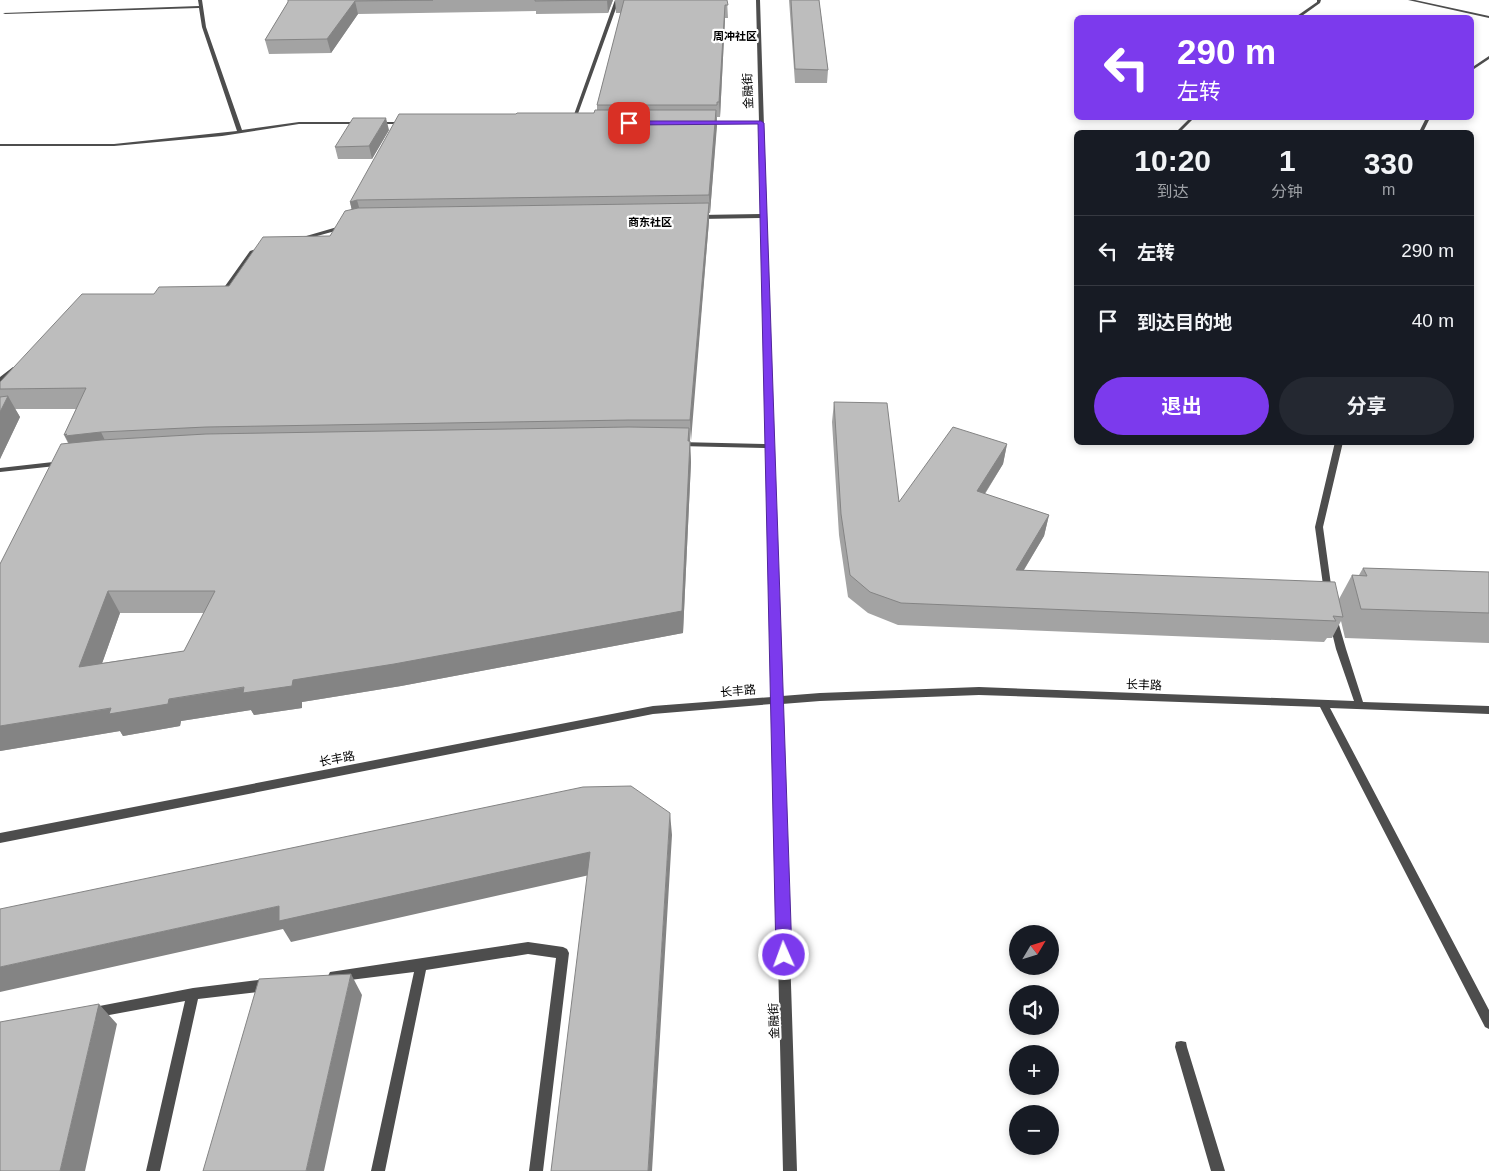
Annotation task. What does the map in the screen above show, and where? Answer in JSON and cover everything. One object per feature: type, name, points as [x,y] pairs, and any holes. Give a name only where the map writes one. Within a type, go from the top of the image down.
[{"type":"street","points":[[200,0],[204,27],[240,132]]},
{"type":"street","points":[[572,123],[617,0]]},
{"type":"street","name":"金融街","points":[[758,0],[790,1171]]},
{"type":"street","points":[[1300,15],[1319,2],[1318,0]]},
{"type":"street","points":[[1410,0],[1489,17]]},
{"type":"street","points":[[5,13],[201,7]]},
{"type":"street","points":[[1474,68],[1489,57]]},
{"type":"street","points":[[1180,130],[1190,120]]},
{"type":"street","points":[[0,145],[114,145],[240,132],[299,123],[416,123]]},
{"type":"street","points":[[562,123],[582,123]]},
{"type":"street","points":[[702,123],[761,123]]},
{"type":"street","points":[[695,217],[764,216]]},
{"type":"street","points":[[289,242],[353,225]]},
{"type":"street","points":[[211,298],[220,298],[252,252],[271,247]]},
{"type":"street","points":[[0,381],[22,361]]},
{"type":"street","points":[[671,444],[770,446]]},
{"type":"street","points":[[1338,445],[1319,527],[1330,602],[1341,649],[1360,706]]},
{"type":"street","points":[[0,470],[74,462]]},
{"type":"street","name":"长丰路","points":[[0,838],[653,710],[777,700],[979,691],[1489,710]]},
{"type":"street","points":[[1323,704],[1489,1023]]},
{"type":"street","points":[[326,977],[421,965],[528,948],[563,952],[536,1171]]},
{"type":"street","points":[[378,1171],[421,965]]},
{"type":"street","points":[[78,1015],[193,994],[278,983]]},
{"type":"street","points":[[153,1171],[193,994]]},
{"type":"street","points":[[1181,1047],[1218,1171]]},
{"type":"building","points":[[288,0],[433,0],[355,1],[327,39],[265,40]]},
{"type":"building","points":[[535,0],[607,0],[535,1]]},
{"type":"building","points":[[624,0],[727,0],[728,5],[725,5],[719,102],[717,102],[717,105],[597,105]]},
{"type":"building","points":[[791,0],[819,0],[828,70],[795,69]]},
{"type":"building","points":[[595,110],[716,110],[709,195],[357,200],[350,202],[399,114],[594,113]]},
{"type":"building","points":[[353,118],[386,118],[369,146],[335,147]]},
{"type":"building","points":[[709,203],[690,420],[206,427],[101,432],[65,436],[86,388],[0,389],[0,382],[82,294],[154,294],[159,287],[229,286],[263,237],[330,236],[345,211],[358,208]]},
{"type":"building","points":[[8,396],[0,412],[0,397]]},
{"type":"building","points":[[834,402],[887,403],[899,502],[953,427],[1007,444],[977,491],[1049,515],[1016,570],[1335,582],[1343,617],[1333,616],[1336,621],[901,603],[870,592],[850,575],[841,514]]},
{"type":"building","points":[[629,427],[689,428],[682,611],[394,664],[293,680],[292,686],[243,693],[244,687],[169,699],[168,704],[109,714],[111,708],[0,726],[0,564],[61,444],[206,434]],"holes":[[[108,591],[215,591],[184,651],[79,667]]]},
{"type":"building","points":[[1363,568],[1489,572],[1489,613],[1361,609],[1352,575],[1367,576]]},
{"type":"building","points":[[631,786],[670,813],[648,1171],[551,1171],[590,852],[279,921],[279,906],[0,967],[0,909],[583,787]]},
{"type":"building","points":[[351,974],[306,1171],[203,1171],[259,979]]},
{"type":"building","points":[[99,1004],[60,1171],[0,1171],[0,1022]]},
{"type":"district","name":"周冲社区","points":[[735,36]]},
{"type":"district","name":"商东社区","points":[[650,222]]},
{"type":"route","points":[[629,123],[761,123],[784,955]]}]
